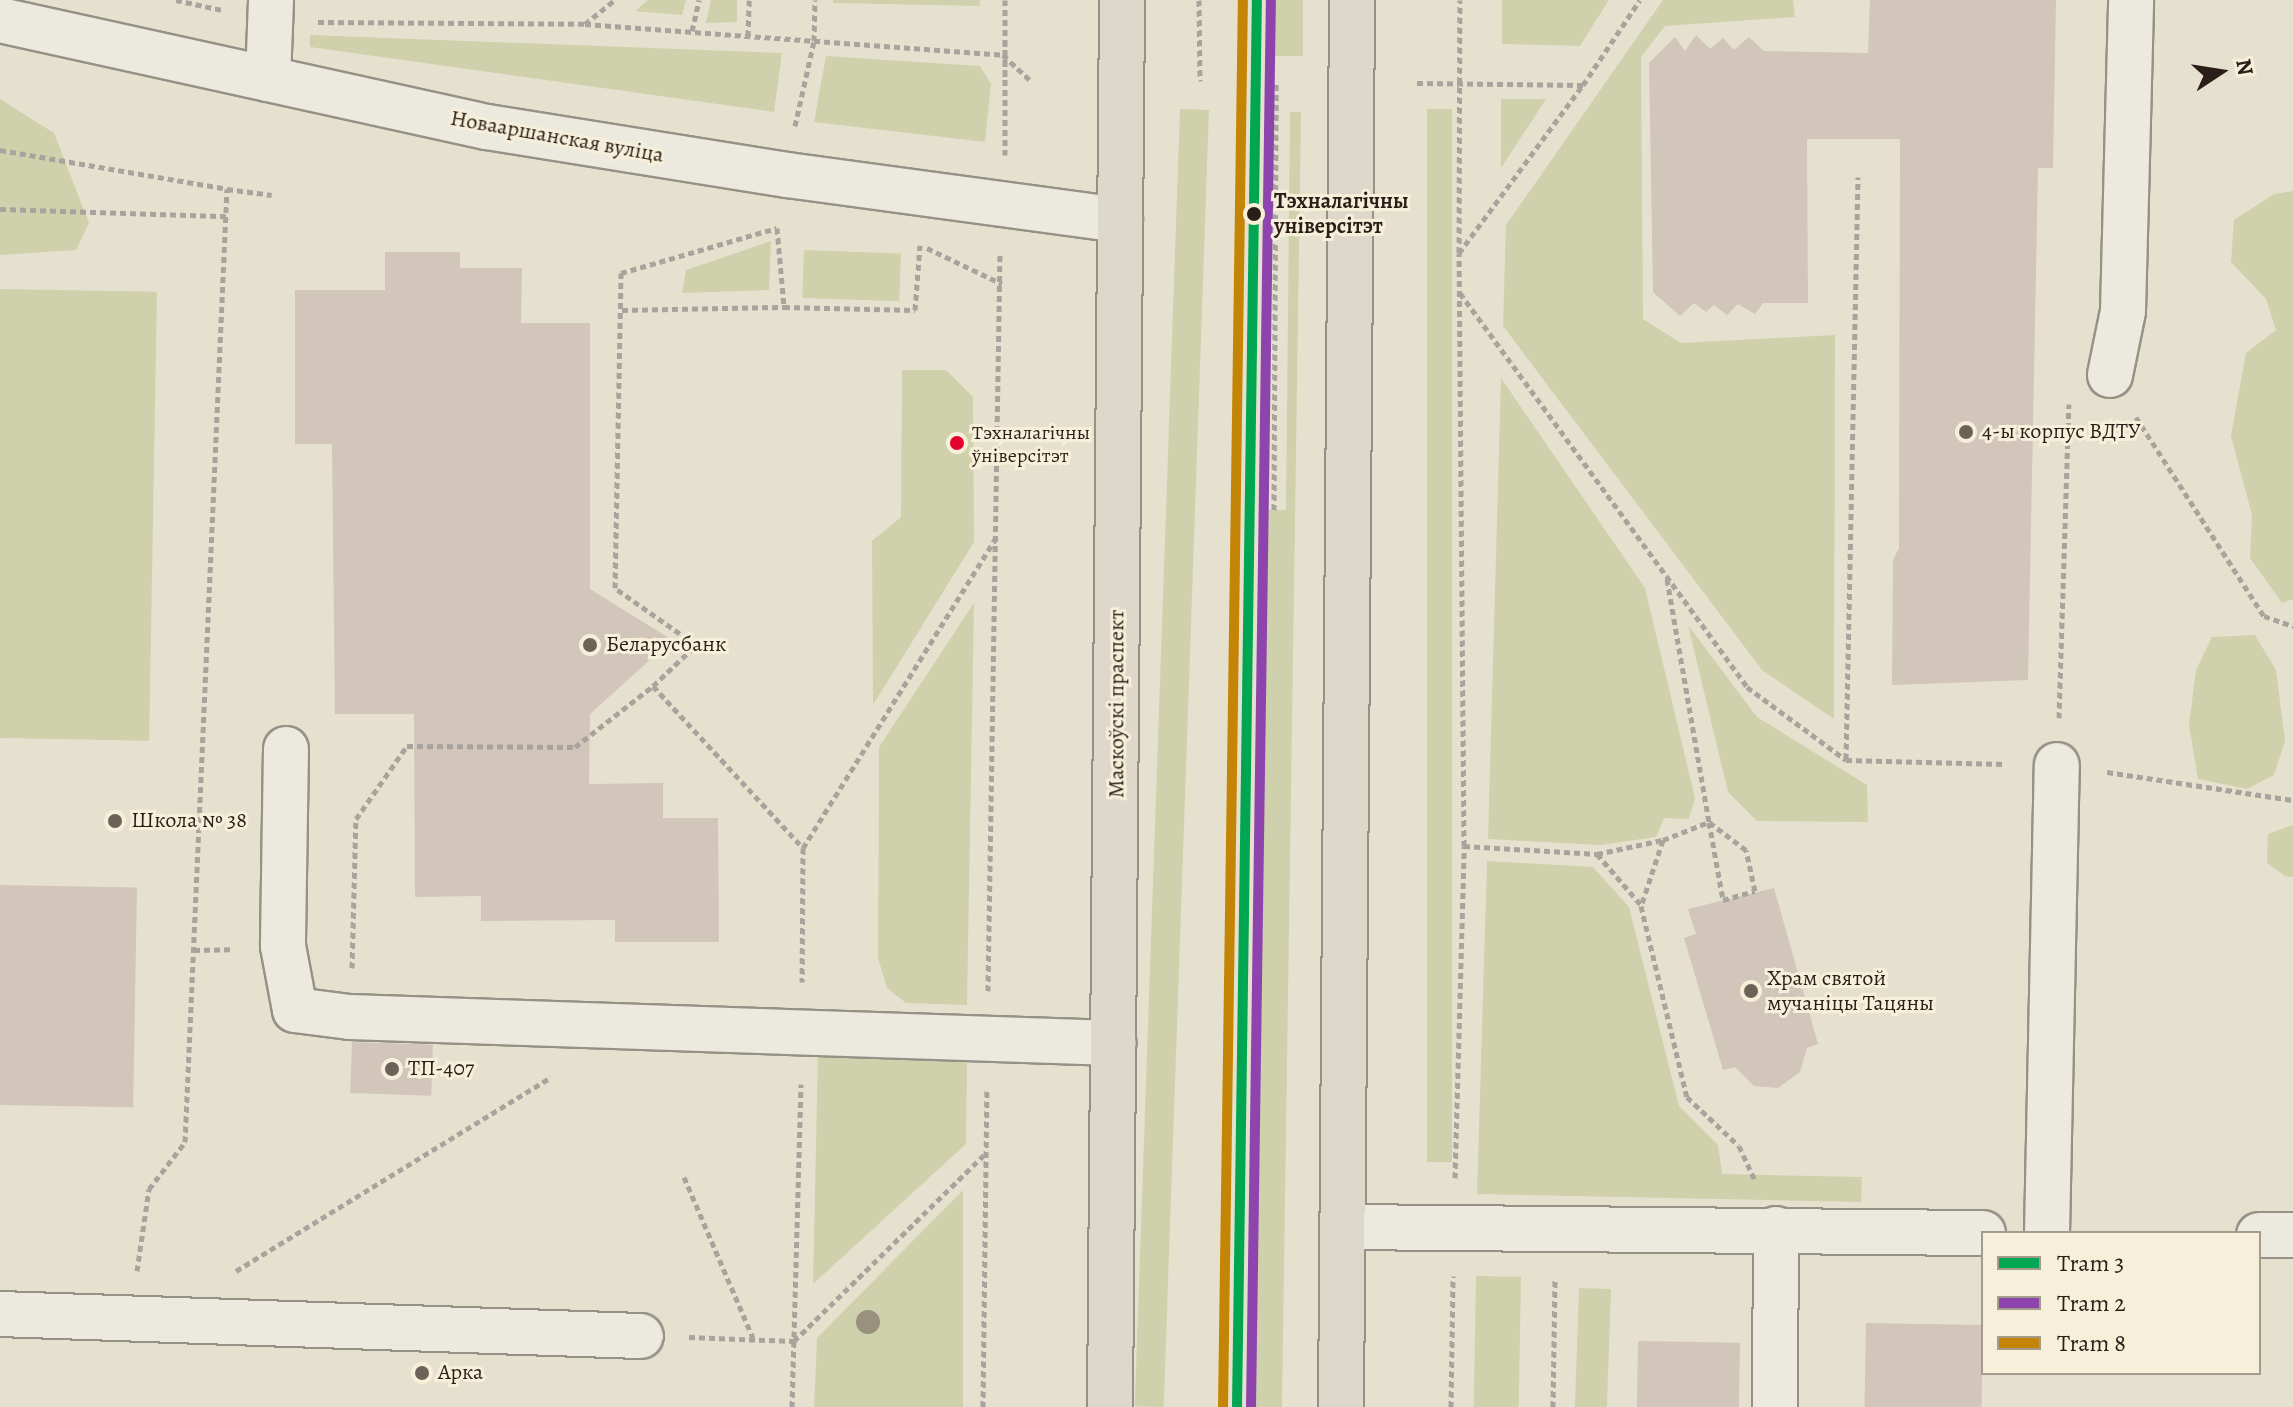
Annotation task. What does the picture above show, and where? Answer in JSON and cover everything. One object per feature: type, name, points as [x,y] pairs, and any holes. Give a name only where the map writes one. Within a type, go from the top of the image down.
[{"type":"main road","name":"Маскоўскі праспект","points":[[1110,1407],[1122,0]]},
{"type":"main road","points":[[1341,1407],[1352,0]]},
{"type":"street","points":[[2110,375],[2123,311],[2131,0]]},
{"type":"street","points":[[268,79],[270,11]]},
{"type":"street","name":"Новааршанская вуліца","points":[[0,20],[584,144],[1120,220]]},
{"type":"street","points":[[286,749],[283,946],[295,1010],[350,1017],[1114,1043]]},
{"type":"street","points":[[2047,1231],[2057,765]]},
{"type":"street","points":[[1343,1227],[1981,1233]]},
{"type":"street","points":[[1775,1407],[1776,1229]]},
{"type":"street","points":[[2261,1235],[2293,1235]]},
{"type":"street","points":[[0,1314],[641,1336]]},
{"type":"path","points":[[176,0],[270,11],[585,24],[1003,55],[1030,80]]},
{"type":"path","points":[[585,24],[615,0]]},
{"type":"path","points":[[692,31],[699,0]]},
{"type":"path","points":[[748,36],[749,0]]},
{"type":"path","points":[[793,135],[814,41],[815,0]]},
{"type":"path","points":[[1005,0],[1005,162]]},
{"type":"path","points":[[1199,0],[1200,81]]},
{"type":"path","points":[[1451,1407],[1464,846],[1460,0]]},
{"type":"path","points":[[1459,253],[1583,85],[1640,0]]},
{"type":"path","points":[[1274,510],[1276,82]]},
{"type":"path","points":[[1417,83],[1583,85]]},
{"type":"path","points":[[0,150],[272,195]]},
{"type":"path","points":[[1846,760],[1858,177]]},
{"type":"path","points":[[130,1319],[149,1189],[185,1142],[227,189]]},
{"type":"path","points":[[0,209],[227,216]]},
{"type":"path","points":[[781,215],[777,228],[784,307]]},
{"type":"path","points":[[696,645],[615,588],[621,273],[777,228],[791,230]]},
{"type":"path","points":[[906,243],[920,245],[1002,284]]},
{"type":"path","points":[[622,310],[784,307],[915,310],[920,245]]},
{"type":"path","points":[[983,1407],[1002,284],[1000,248]]},
{"type":"path","points":[[1459,292],[1747,687],[1846,760],[2057,765],[2293,800]]},
{"type":"path","points":[[2110,375],[2264,616],[2293,626]]},
{"type":"path","points":[[2057,765],[2069,397]]},
{"type":"path","points":[[803,848],[997,536]]},
{"type":"path","points":[[1666,576],[1709,822],[1723,900],[1755,891],[1746,850],[1709,822]]},
{"type":"path","points":[[667,644],[696,645]]},
{"type":"path","points":[[350,1017],[356,819],[407,746],[575,747],[653,686],[696,645]]},
{"type":"path","points":[[1464,846],[1597,854],[1663,840],[1709,822]]},
{"type":"path","points":[[1641,906],[1663,840]]},
{"type":"path","points":[[1597,854],[1641,906],[1687,1097],[1739,1146],[1776,1229]]},
{"type":"path","points":[[225,1278],[565,1068]]},
{"type":"path","points":[[792,1407],[794,1341],[986,1152]]},
{"type":"path","points":[[684,1177],[753,1338]]},
{"type":"path","points":[[1553,1407],[1556,1268]]},
{"type":"path","points":[[686,1337],[794,1341]]},
{"type":"green space","points":[[648,0],[686,0],[682,15],[635,11]]},
{"type":"green space","points":[[711,0],[737,0],[737,22],[706,23]]},
{"type":"green space","points":[[833,0],[980,0],[980,6],[833,3]]},
{"type":"green space","points":[[1269,0],[1303,0],[1303,56],[1269,56]]},
{"type":"green space","points":[[1502,0],[1609,0],[1580,46],[1502,44]]},
{"type":"green space","points":[[1663,0],[1793,0],[1795,17],[1665,26],[1641,57],[1643,319],[1681,343],[1835,335],[1834,719],[1762,670],[1503,326],[1506,225]]},
{"type":"green space","points":[[310,35],[782,53],[774,112],[310,47]]},
{"type":"green space","points":[[826,56],[980,66],[991,84],[985,142],[814,122]]},
{"type":"green space","points":[[0,99],[54,133],[89,223],[76,250],[0,255]]},
{"type":"green space","points":[[1501,99],[1546,99],[1501,168]]},
{"type":"green space","points":[[1180,109],[1209,110],[1164,1407],[1135,1406]]},
{"type":"green space","points":[[1427,109],[1452,109],[1452,1162],[1427,1162]]},
{"type":"green space","points":[[1290,112],[1301,112],[1282,1407],[1250,1407],[1264,510],[1286,510]]},
{"type":"green space","points":[[2293,191],[2293,599],[2282,603],[2250,558],[2252,515],[2231,436],[2246,353],[2276,330],[2266,299],[2231,262],[2234,220],[2274,194]]},
{"type":"green space","points":[[771,241],[769,290],[682,293],[686,270]]},
{"type":"green space","points":[[804,250],[901,253],[899,301],[802,298]]},
{"type":"green space","points":[[0,289],[157,292],[149,741],[0,738]]},
{"type":"green space","points":[[902,370],[946,370],[973,397],[974,542],[873,705],[872,541],[901,517]]},
{"type":"green space","points":[[1501,378],[1645,588],[1695,798],[1689,819],[1664,818],[1656,837],[1600,845],[1488,839]]},
{"type":"green space","points":[[974,603],[967,1005],[906,1003],[887,988],[878,958],[879,747]]},
{"type":"green space","points":[[1688,625],[1757,717],[1867,785],[1868,822],[1757,821],[1728,792]]},
{"type":"green space","points":[[2255,635],[2276,670],[2285,741],[2274,775],[2247,789],[2198,779],[2189,725],[2196,670],[2212,637]]},
{"type":"green space","points":[[2293,825],[2293,877],[2285,876],[2267,863],[2268,834]]},
{"type":"green space","points":[[1487,861],[1593,867],[1629,907],[1679,1106],[1718,1145],[1722,1174],[1862,1177],[1861,1202],[1477,1194]]},
{"type":"green space","points":[[818,1054],[967,1060],[966,1144],[813,1284]]},
{"type":"green space","points":[[963,1190],[963,1407],[814,1407],[817,1338]]},
{"type":"green space","points":[[1476,1276],[1521,1277],[1519,1407],[1474,1407]]},
{"type":"green space","points":[[1579,1288],[1611,1289],[1607,1407],[1575,1407]]},
{"type":"building","name":"4-ы корпус ВДТУ","points":[[1870,0],[2056,0],[2053,168],[2038,168],[2028,680],[1892,685],[1893,560],[1899,548],[1900,139],[1807,139],[1808,303],[1763,303],[1755,314],[1738,304],[1727,315],[1714,305],[1706,312],[1694,303],[1680,316],[1653,292],[1649,63],[1675,37],[1685,51],[1696,35],[1710,49],[1723,38],[1734,50],[1749,37],[1764,51],[1868,53]]},
{"type":"building","points":[[385,252],[460,252],[460,268],[522,268],[521,323],[590,323],[590,589],[672,640],[590,714],[589,784],[663,783],[663,818],[718,818],[719,942],[615,942],[615,920],[481,921],[481,896],[415,897],[414,714],[335,714],[332,444],[295,444],[295,290],[385,290]]},
{"type":"building","points":[[0,885],[137,887],[133,1107],[0,1105]]},
{"type":"building","name":"Храм святой мучаніцы Тацяны","points":[[1774,888],[1818,1044],[1807,1048],[1800,1072],[1778,1088],[1754,1086],[1735,1067],[1723,1070],[1684,938],[1696,934],[1688,909]]},
{"type":"building","name":"ТП-407","points":[[352,1042],[433,1045],[431,1096],[350,1093]]},
{"type":"building","points":[[1866,1323],[1981,1325],[1982,1407],[1865,1407]]},
{"type":"building","points":[[1638,1341],[1740,1343],[1739,1407],[1637,1407]]},
{"type":"tram line","name":"8","points":[[1223,1407],[1243,0]]},
{"type":"tram line","name":"3","points":[[1237,1407],[1257,0]]},
{"type":"tram line","name":"2","points":[[1251,1407],[1271,0]]},
{"type":"place","name":"Тэхналагічны універсітэт","points":[[1254,214]]},
{"type":"place","name":"4-ы корпус ВДТУ","points":[[1966,432]]},
{"type":"place","name":"Тэхналагічны ўніверсітэт","points":[[957,443]]},
{"type":"place","name":"Беларусбанк","points":[[590,645]]},
{"type":"place","name":"Школа № 38","points":[[115,821]]},
{"type":"place","name":"Храм святой мучаніцы Тацяны","points":[[1751,991]]},
{"type":"place","name":"ТП-407","points":[[392,1069]]},
{"type":"place","name":"Арка","points":[[422,1373]]}]
